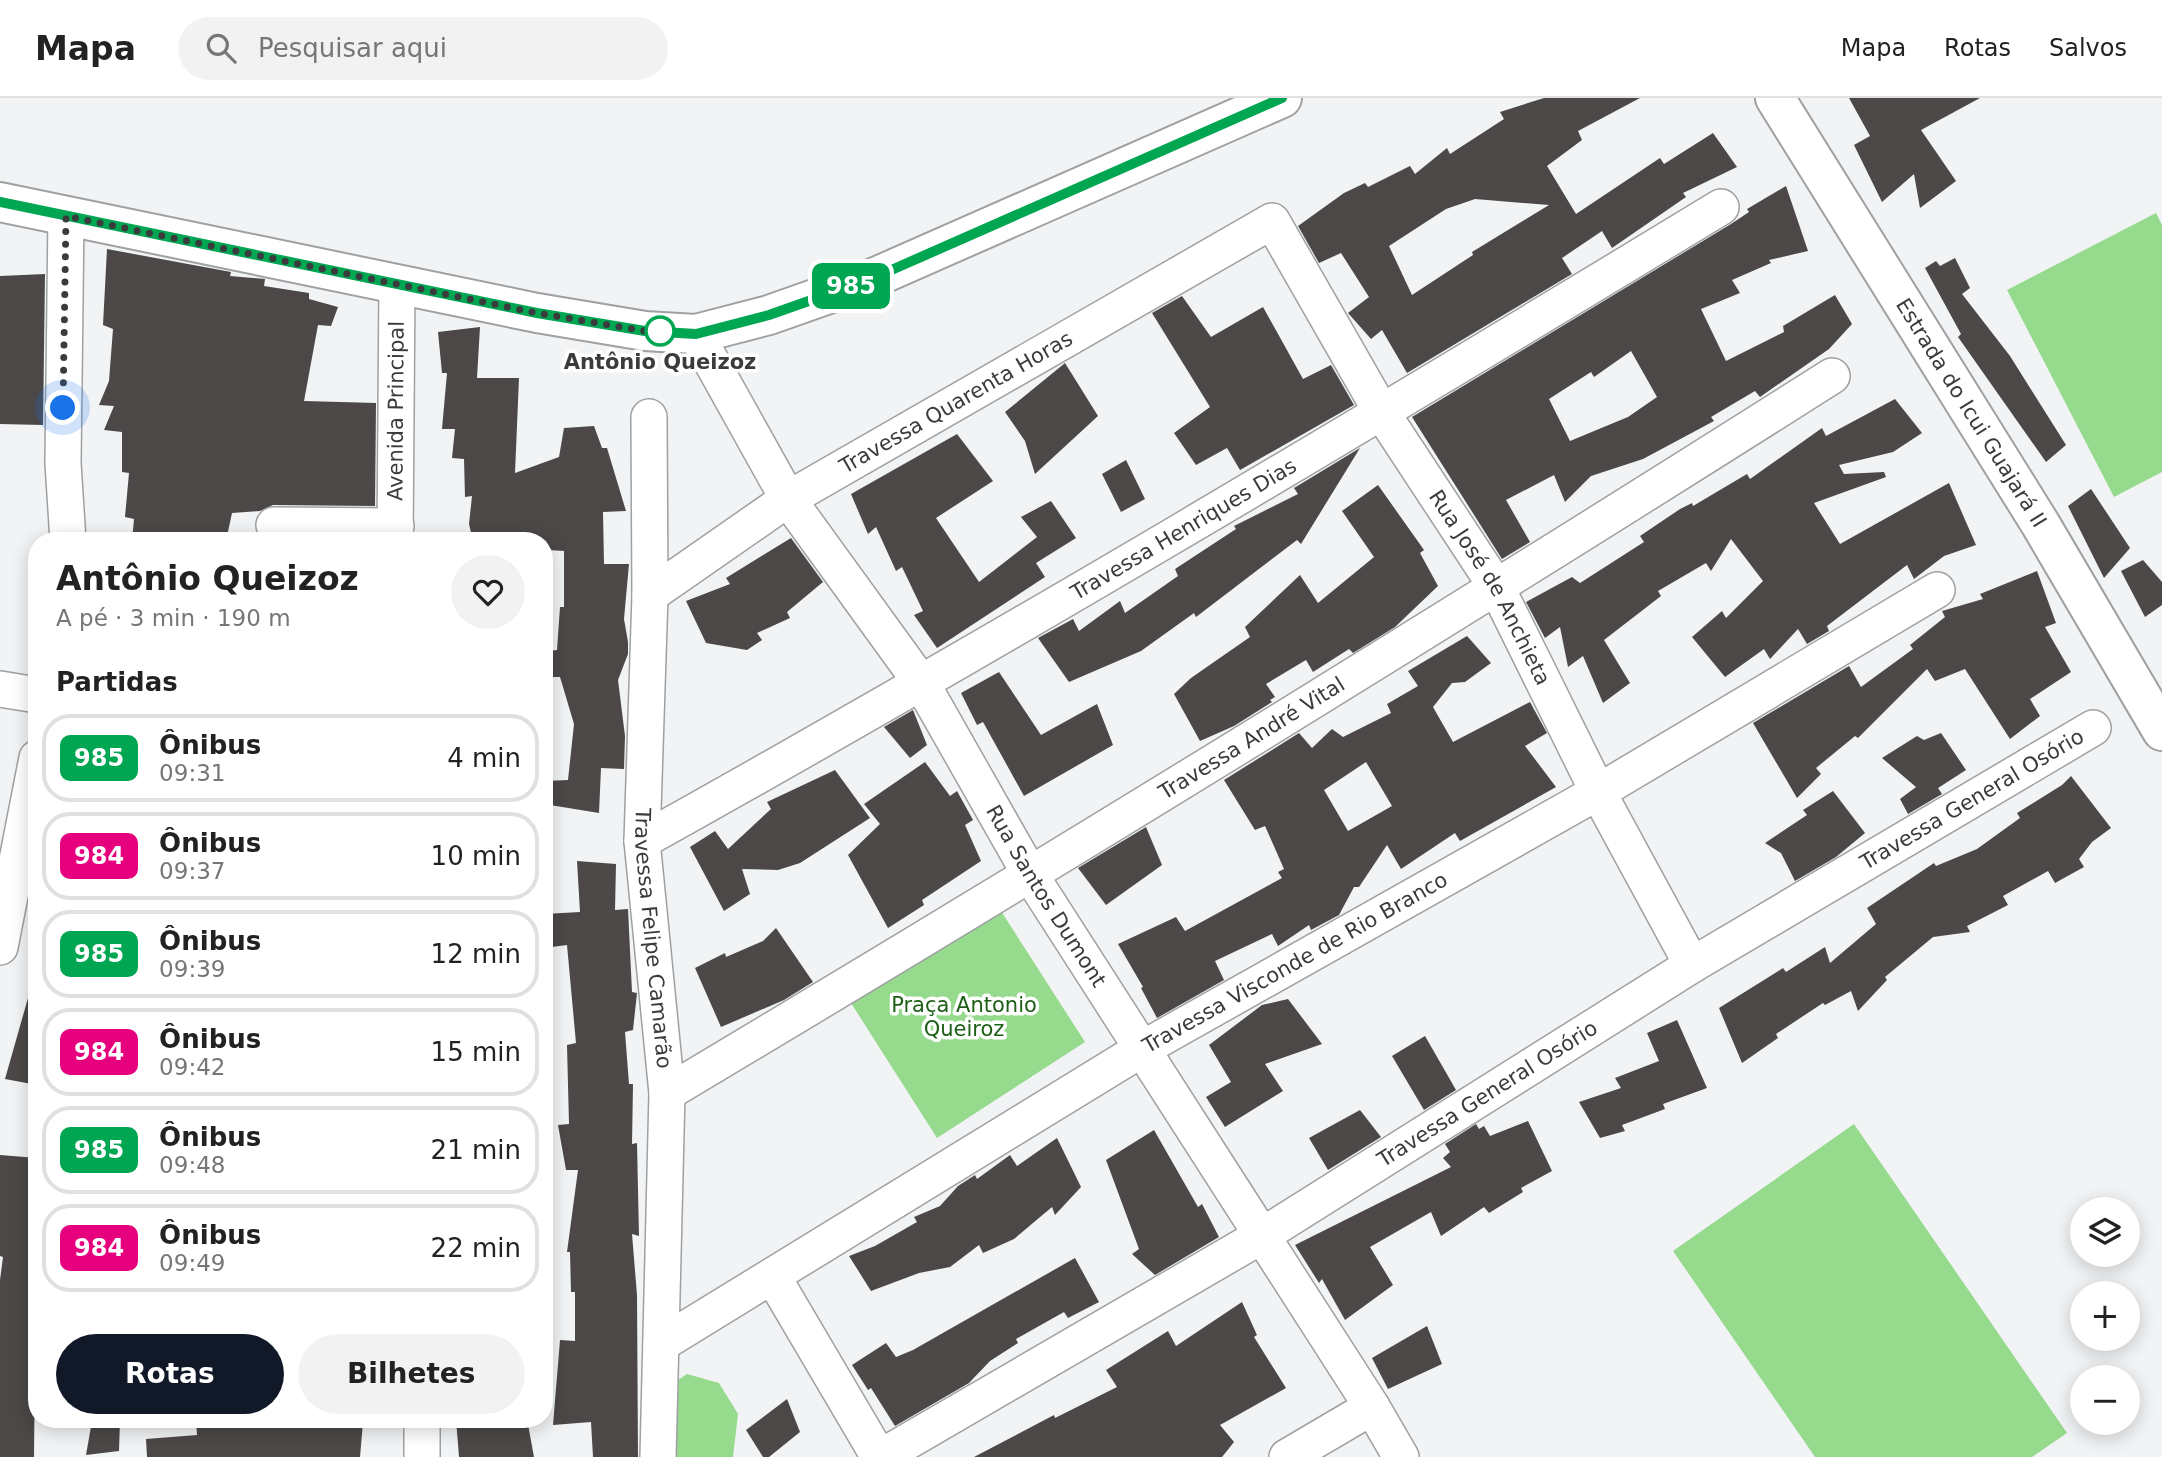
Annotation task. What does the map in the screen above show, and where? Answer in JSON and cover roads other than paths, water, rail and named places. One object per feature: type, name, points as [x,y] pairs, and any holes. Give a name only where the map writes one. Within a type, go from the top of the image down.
[{"type":"main road","points":[[0,202],[604,325],[696,334],[769,315],[871,279],[1282,98]]},
{"type":"main road","name":"Estrada do Icui Guajará II","points":[[1775,98],[2040,525],[2162,731]]},
{"type":"street","name":"Travessa Henriques Dias","points":[[642,841],[922,684],[1382,413],[1721,207]]},
{"type":"street","points":[[66,216],[62,463],[67,532]]},
{"type":"street","name":"Rua José de Anchieta","points":[[1272,221],[1382,413],[1497,588],[1598,792],[1692,965]]},
{"type":"street","name":"Travessa Quarenta Horas","points":[[650,595],[788,499],[1272,221]]},
{"type":"street","name":"Avenida Principal","points":[[396,532],[397,283]]},
{"type":"street","name":"Rua Santos Dumont","points":[[696,334],[788,499],[922,684],[1031,876],[1263,1235],[1401,1457]]},
{"type":"street","name":"Travessa André Vital","points":[[667,1093],[1031,876],[1497,588],[1832,376]]},
{"type":"street","name":"Travessa Felipe Camarão","points":[[649,417],[650,595],[642,841],[667,1093],[657,1457]]},
{"type":"street","points":[[274,525],[381,532]]},
{"type":"street","name":"Travessa Visconde de Rio Branco","points":[[661,1345],[1142,1049],[1598,792],[1937,590]]},
{"type":"street","points":[[0,690],[28,694]]},
{"type":"street","name":"Travessa General Osório","points":[[880,1457],[1263,1235],[1692,965],[2093,728]]},
{"type":"street","points":[[0,947],[28,804]]},
{"type":"street","points":[[773,1277],[880,1457]]},
{"type":"street","points":[[1287,1457],[1372,1407]]},
{"type":"street","points":[[422,1428],[422,1457]]},
{"type":"place","name":"Antônio Queizoz","points":[[660,331]]},
{"type":"park label","name":"Praça Antonio Queiroz","points":[[964,1017]]}]
